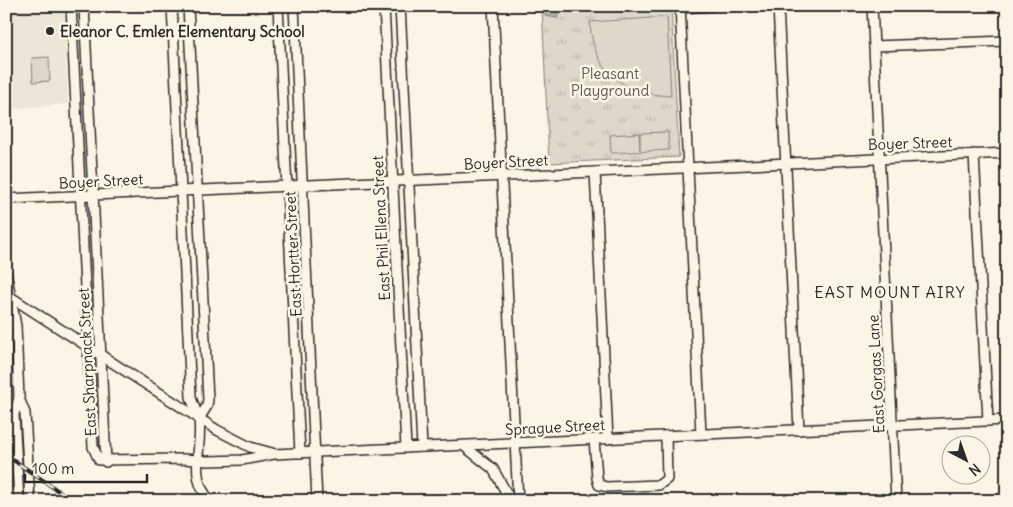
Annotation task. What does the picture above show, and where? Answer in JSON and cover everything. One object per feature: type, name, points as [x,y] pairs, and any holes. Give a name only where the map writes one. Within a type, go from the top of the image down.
[{"type":"street","name":"East Sharpnack Street","points":[[71,6],[93,451],[99,460],[106,462],[84,6]]},
{"type":"street","points":[[172,6],[191,397],[198,419],[197,460],[199,483],[211,501]]},
{"type":"street","points":[[188,6],[208,399],[207,406],[198,419]]},
{"type":"street","name":"East Hortter Street","points":[[278,6],[300,453]]},
{"type":"street","name":"East Hortter Street","points":[[294,6],[317,501]]},
{"type":"street","name":"East Phil Ellena Street","points":[[384,6],[406,448]]},
{"type":"street","name":"East Phil Ellena Street","points":[[400,6],[422,448]]},
{"type":"street","points":[[493,6],[518,501]]},
{"type":"street","points":[[701,434],[680,7],[712,6]]},
{"type":"street","points":[[778,6],[799,430]]},
{"type":"street","name":"East Gorgas Lane","points":[[872,6],[896,501]]},
{"type":"street","points":[[874,46],[1007,41]]},
{"type":"street","name":"Boyer Street","points":[[6,199],[1007,153]]},
{"type":"street","points":[[974,154],[988,421]]},
{"type":"street","points":[[595,172],[608,439]]},
{"type":"street","points":[[6,270],[19,398],[25,413],[30,501]]},
{"type":"street","points":[[9,296],[198,419],[238,442],[274,454]]},
{"type":"street","points":[[19,398],[14,414],[19,501]]},
{"type":"street","name":"Sprague Street","points":[[106,462],[242,460],[274,454],[1007,420]]},
{"type":"street","points":[[594,439],[597,478],[599,485],[607,487],[650,485],[666,482],[666,436]]},
{"type":"street","points":[[463,446],[489,466],[511,501]]},
{"type":"shaded area","name":"Eleanor C. Emlen Elementary School","points":[[6,6],[64,6],[68,104],[6,109]]},
{"type":"shaded area","points":[[546,6],[575,6],[575,8],[560,9],[557,18],[545,16]]},
{"type":"green space","name":"Pleasant Playground","points":[[542,6],[671,6],[679,157],[549,163]]},
{"type":"green space","points":[[667,17],[671,96],[639,91],[625,85],[604,67],[592,39],[590,22]]},
{"type":"green space","points":[[49,57],[50,81],[33,82],[32,58]]},
{"type":"green space","points":[[668,132],[669,150],[611,153],[610,135],[639,133],[640,150],[640,133]]},
{"type":"railway","points":[[6,455],[73,501]]},
{"type":"railway","points":[[995,501],[1007,497]]},
{"type":"place","name":"Eleanor C. Emlen Elementary School","points":[[50,31]]},
{"type":"district","name":"EAST MOUNT AIRY","points":[[890,292]]}]
